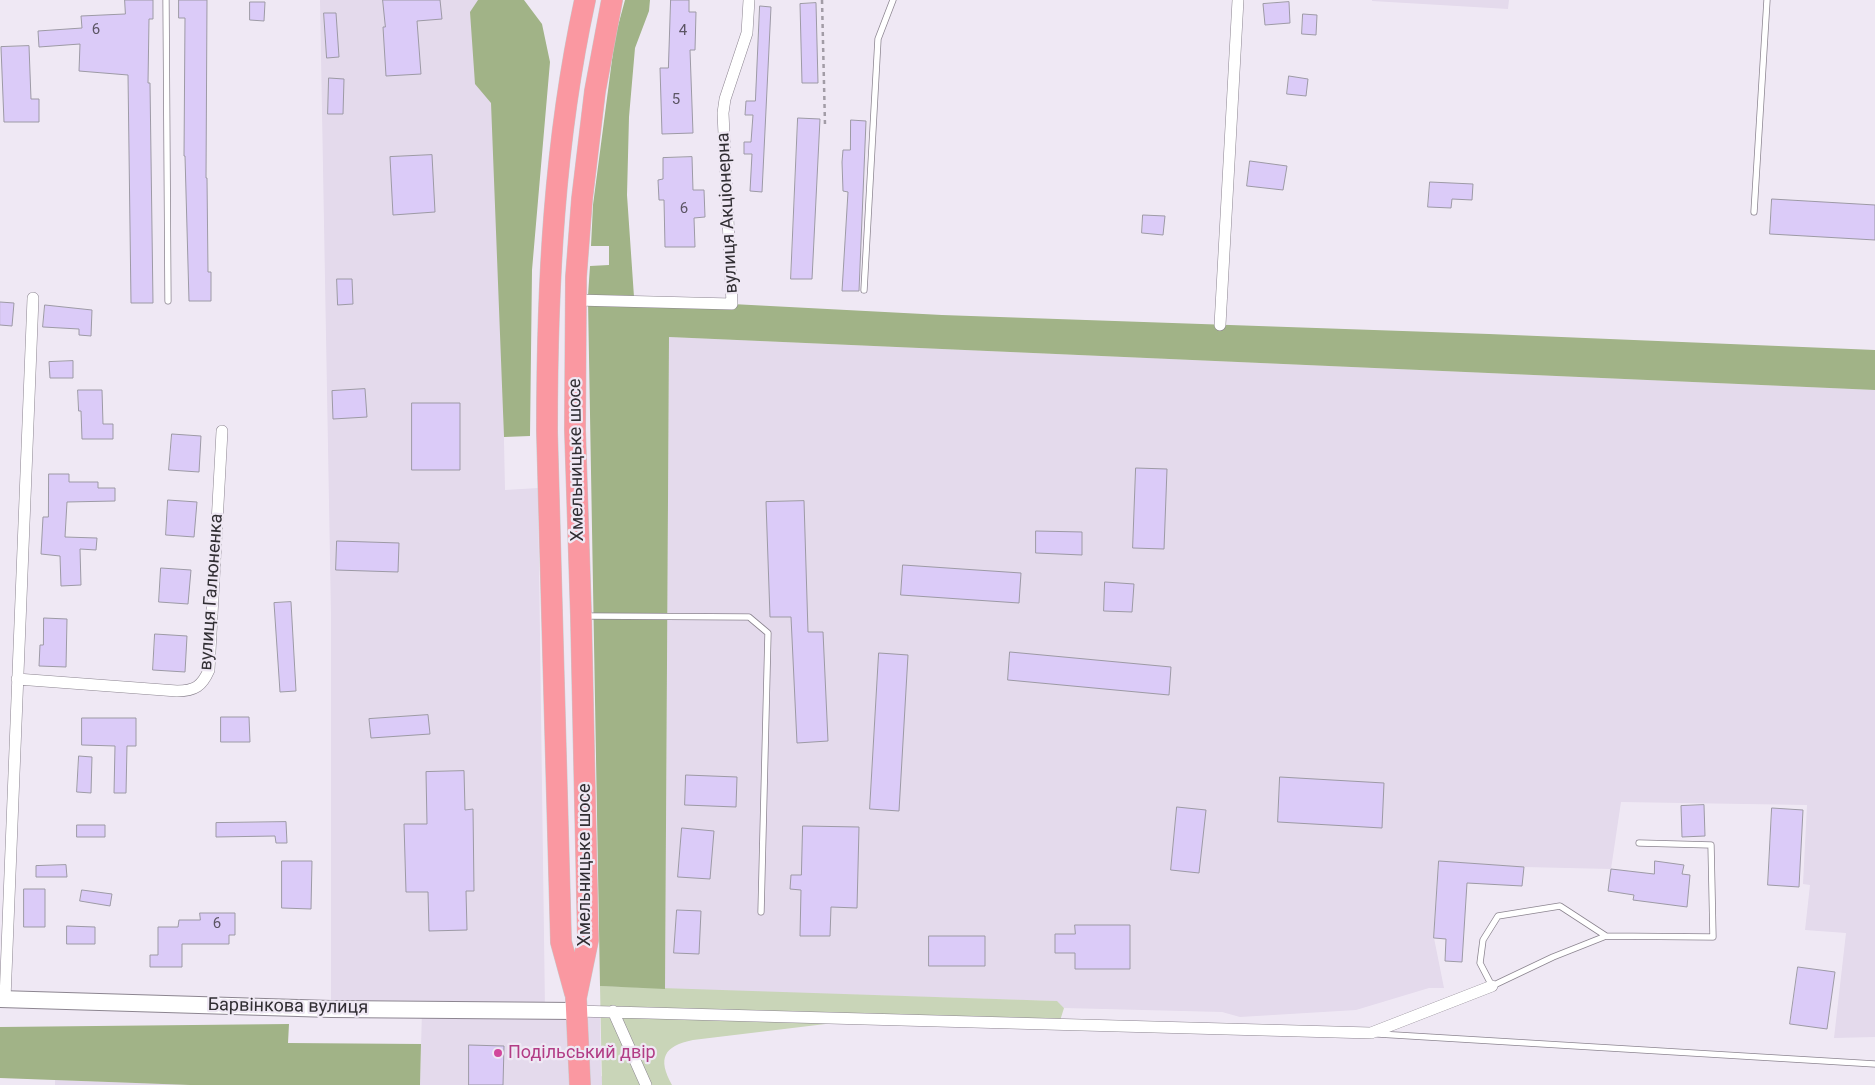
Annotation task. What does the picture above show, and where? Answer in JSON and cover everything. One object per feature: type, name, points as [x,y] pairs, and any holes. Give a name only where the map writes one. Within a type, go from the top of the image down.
[{"type":"highway","name":"Хмельницьке шосе","points":[[576,1005],[561,942],[547,431],[547,364],[549,275],[555,197],[568,89],[585,0]]},
{"type":"highway","name":"Хмельницьке шосе","points":[[576,1005],[588,940],[575,430],[576,300],[582,199],[595,91],[612,0]]},
{"type":"highway","points":[[576,1005],[580,1085]]},
{"type":"street","name":"вулиця Акціонерна","points":[[576,300],[732,304],[723,114],[725,99],[747,33],[749,0]]},
{"type":"street","points":[[1220,325],[1238,0]]},
{"type":"street","points":[[3,999],[33,298]]},
{"type":"street","name":"вулиця Галюненка","points":[[17,679],[177,691],[195,688],[204,682],[209,670],[222,432]]},
{"type":"street","points":[[576,1005],[613,1012],[1371,1034],[1492,986]]},
{"type":"street","name":"Барвінкова вулиця","points":[[3,999],[331,1009],[576,1005]]},
{"type":"street","points":[[613,1012],[646,1085]]},
{"type":"lane","points":[[166,0],[168,301]]},
{"type":"lane","points":[[864,290],[878,39],[893,0]]},
{"type":"lane","points":[[1754,212],[1767,0]]},
{"type":"lane","points":[[581,616],[749,617],[768,633],[761,912]]},
{"type":"lane","points":[[1606,936],[1560,906],[1498,916],[1483,940],[1480,963],[1492,986],[1553,957],[1606,936],[1713,937],[1711,845],[1639,843]]},
{"type":"lane","points":[[1371,1034],[1875,1064]]},
{"type":"path","points":[[822,0],[825,125]]},
{"type":"shaded area","points":[[320,0],[495,0],[505,490],[538,488],[545,1010],[600,1011],[601,1076],[641,1085],[420,1085],[422,1010],[331,1009],[331,615]]},
{"type":"shaded area","points":[[1372,0],[1509,0],[1508,9]]},
{"type":"shaded area","points":[[669,337],[1875,390],[1875,1037],[1834,1038],[1846,933],[1805,930],[1810,885],[1803,884],[1807,805],[1621,802],[1611,869],[1524,867],[1439,861],[1434,938],[1444,988],[1429,988],[1356,1010],[1240,1017],[1222,1012],[1064,1008],[1056,1001],[665,989]]},
{"type":"shaded area","points":[[55,1080],[190,1085],[55,1085]]},
{"type":"green space","points":[[478,0],[524,0],[542,24],[550,62],[532,270],[530,436],[504,437],[491,103],[475,84],[470,12]]},
{"type":"green space","points":[[625,0],[650,0],[649,11],[635,48],[629,117],[627,195],[634,297],[588,296],[590,266],[609,265],[609,246],[591,246],[593,205],[615,37]]},
{"type":"green space","points":[[588,300],[732,304],[942,315],[1489,334],[1875,350],[1875,390],[669,337],[665,989],[600,986]]},
{"type":"green space","points":[[600,986],[1057,1001],[1064,1008],[1059,1024],[867,1019],[693,1040],[675,1046],[666,1055],[664,1060],[665,1067],[672,1085],[602,1085]]},
{"type":"green space","points":[[289,1024],[288,1043],[421,1044],[420,1085],[190,1085],[0,1078],[0,1027]]},
{"type":"building","points":[[125,0],[153,0],[153,19],[149,19],[148,83],[150,83],[153,303],[131,303],[128,75],[79,71],[80,44],[39,47],[38,31],[82,28],[81,16],[125,14]]},
{"type":"building","points":[[179,0],[207,0],[206,178],[208,272],[211,272],[211,301],[189,301],[184,156],[185,18],[179,18]]},
{"type":"building","points":[[383,0],[440,0],[442,19],[417,21],[421,74],[386,76]]},
{"type":"building","points":[[671,0],[689,0],[689,12],[696,12],[695,50],[690,50],[693,133],[662,134],[660,68],[668,68]]},
{"type":"building","points":[[250,2],[265,2],[264,21],[250,20]]},
{"type":"building","points":[[1289,2],[1290,23],[1265,25],[1263,4]]},
{"type":"building","points":[[816,3],[818,83],[802,83],[800,4]]},
{"type":"building","points":[[760,6],[771,7],[762,192],[750,191],[752,154],[744,154],[744,142],[751,142],[753,115],[745,115],[746,101],[755,101]]},
{"type":"building","points":[[324,13],[336,13],[339,57],[327,58]]},
{"type":"building","points":[[1303,14],[1317,15],[1316,35],[1302,34]]},
{"type":"building","points":[[29,46],[31,99],[39,99],[39,122],[4,122],[1,47]]},
{"type":"building","points":[[1289,76],[1308,79],[1306,96],[1287,94]]},
{"type":"building","points":[[329,78],[344,79],[343,114],[328,114]]},
{"type":"building","points":[[798,118],[820,119],[812,279],[791,279]]},
{"type":"building","points":[[851,120],[866,121],[859,291],[842,291],[848,192],[843,191],[842,162],[843,150],[850,150]]},
{"type":"building","points":[[432,155],[435,212],[393,215],[390,157]]},
{"type":"building","points":[[692,157],[693,190],[704,190],[705,217],[694,218],[695,247],[665,247],[664,200],[659,200],[658,180],[663,179],[663,158]]},
{"type":"building","points":[[1250,161],[1287,166],[1283,190],[1247,186]]},
{"type":"building","points":[[1430,182],[1473,184],[1472,200],[1452,199],[1451,208],[1428,207]]},
{"type":"building","points":[[1772,199],[1875,205],[1875,240],[1770,234]]},
{"type":"building","points":[[1143,215],[1165,216],[1163,235],[1142,233]]},
{"type":"building","points":[[337,279],[352,279],[353,304],[338,305]]},
{"type":"building","points":[[0,302],[14,303],[12,326],[0,325]]},
{"type":"building","points":[[45,305],[92,310],[91,336],[79,335],[79,329],[43,327]]},
{"type":"building","points":[[73,361],[73,378],[50,378],[49,362]]},
{"type":"building","points":[[365,389],[367,417],[333,419],[332,391]]},
{"type":"building","points":[[78,390],[102,390],[103,424],[113,424],[113,439],[82,439]]},
{"type":"building","points":[[412,403],[460,403],[460,470],[412,470]]},
{"type":"building","points":[[172,434],[201,436],[199,472],[169,470]]},
{"type":"building","points":[[1136,468],[1167,469],[1164,549],[1133,548]]},
{"type":"building","points":[[49,474],[69,474],[69,482],[98,482],[98,488],[115,488],[115,501],[67,502],[65,537],[97,538],[96,550],[80,549],[81,585],[61,586],[60,556],[41,554],[43,517],[48,517]]},
{"type":"building","points":[[168,500],[197,502],[194,537],[166,535]]},
{"type":"building","points":[[804,501],[808,632],[823,632],[828,741],[797,743],[791,617],[770,617],[766,502]]},
{"type":"building","points":[[1036,531],[1082,532],[1082,555],[1036,553]]},
{"type":"building","points":[[337,541],[399,543],[398,572],[336,570]]},
{"type":"building","points":[[903,565],[1021,573],[1019,603],[901,595]]},
{"type":"building","points":[[161,568],[191,570],[188,604],[159,602]]},
{"type":"building","points":[[1105,582],[1134,584],[1132,612],[1104,611]]},
{"type":"building","points":[[291,602],[296,691],[280,692],[274,603]]},
{"type":"building","points":[[44,618],[67,619],[66,667],[39,666],[40,645],[43,645]]},
{"type":"building","points":[[155,634],[187,636],[185,672],[153,670]]},
{"type":"building","points":[[1010,652],[1171,667],[1169,695],[1008,680]]},
{"type":"building","points":[[879,653],[908,655],[899,811],[870,809]]},
{"type":"building","points":[[428,715],[430,734],[371,738],[369,719]]},
{"type":"building","points":[[221,717],[249,717],[250,742],[221,742]]},
{"type":"building","points":[[82,718],[136,718],[136,746],[127,746],[126,793],[114,793],[115,746],[82,745]]},
{"type":"building","points":[[79,756],[92,757],[91,793],[77,792]]},
{"type":"building","points":[[464,771],[465,810],[473,809],[474,891],[466,891],[467,930],[429,931],[428,892],[406,892],[404,824],[427,824],[426,772]]},
{"type":"building","points":[[686,775],[737,777],[736,807],[685,805]]},
{"type":"building","points":[[1280,777],[1384,783],[1382,828],[1278,822]]},
{"type":"building","points":[[1704,805],[1705,836],[1682,837],[1681,806]]},
{"type":"building","points":[[1177,807],[1206,810],[1199,873],[1171,870]]},
{"type":"building","points":[[1772,808],[1803,810],[1799,887],[1768,885]]},
{"type":"building","points":[[286,822],[287,843],[276,843],[275,836],[216,837],[216,823]]},
{"type":"building","points":[[77,825],[105,825],[105,837],[77,837]]},
{"type":"building","points":[[803,826],[859,827],[857,908],[831,907],[830,936],[800,936],[801,890],[790,889],[791,875],[801,875]]},
{"type":"building","points":[[682,828],[714,831],[710,879],[678,877]]},
{"type":"building","points":[[282,861],[312,861],[311,909],[282,908]]},
{"type":"building","points":[[1439,861],[1524,867],[1522,886],[1467,883],[1462,962],[1445,961],[1446,939],[1434,938]]},
{"type":"building","points":[[1655,861],[1684,865],[1682,874],[1690,875],[1687,907],[1633,900],[1634,895],[1608,891],[1611,869],[1654,874]]},
{"type":"building","points":[[66,865],[67,877],[36,877],[36,866]]},
{"type":"building","points":[[24,889],[45,889],[45,927],[24,927]]},
{"type":"building","points":[[82,890],[112,894],[110,906],[80,901]]},
{"type":"building","points":[[677,910],[701,911],[699,954],[674,953]]},
{"type":"building","points":[[200,913],[235,913],[235,935],[229,935],[229,944],[182,944],[182,967],[150,967],[150,955],[158,955],[158,927],[178,927],[179,920],[200,920]]},
{"type":"building","points":[[1075,925],[1130,925],[1130,969],[1075,969],[1075,953],[1055,953],[1055,934],[1075,934]]},
{"type":"building","points":[[67,926],[95,927],[95,944],[67,944]]},
{"type":"building","points":[[929,936],[985,936],[985,966],[929,966]]},
{"type":"building","points":[[1798,967],[1835,972],[1827,1029],[1790,1024]]},
{"type":"building","points":[[469,1045],[504,1046],[503,1085],[469,1085]]},
{"type":"place","name":"Подільський двір","points":[[498,1053]]}]
